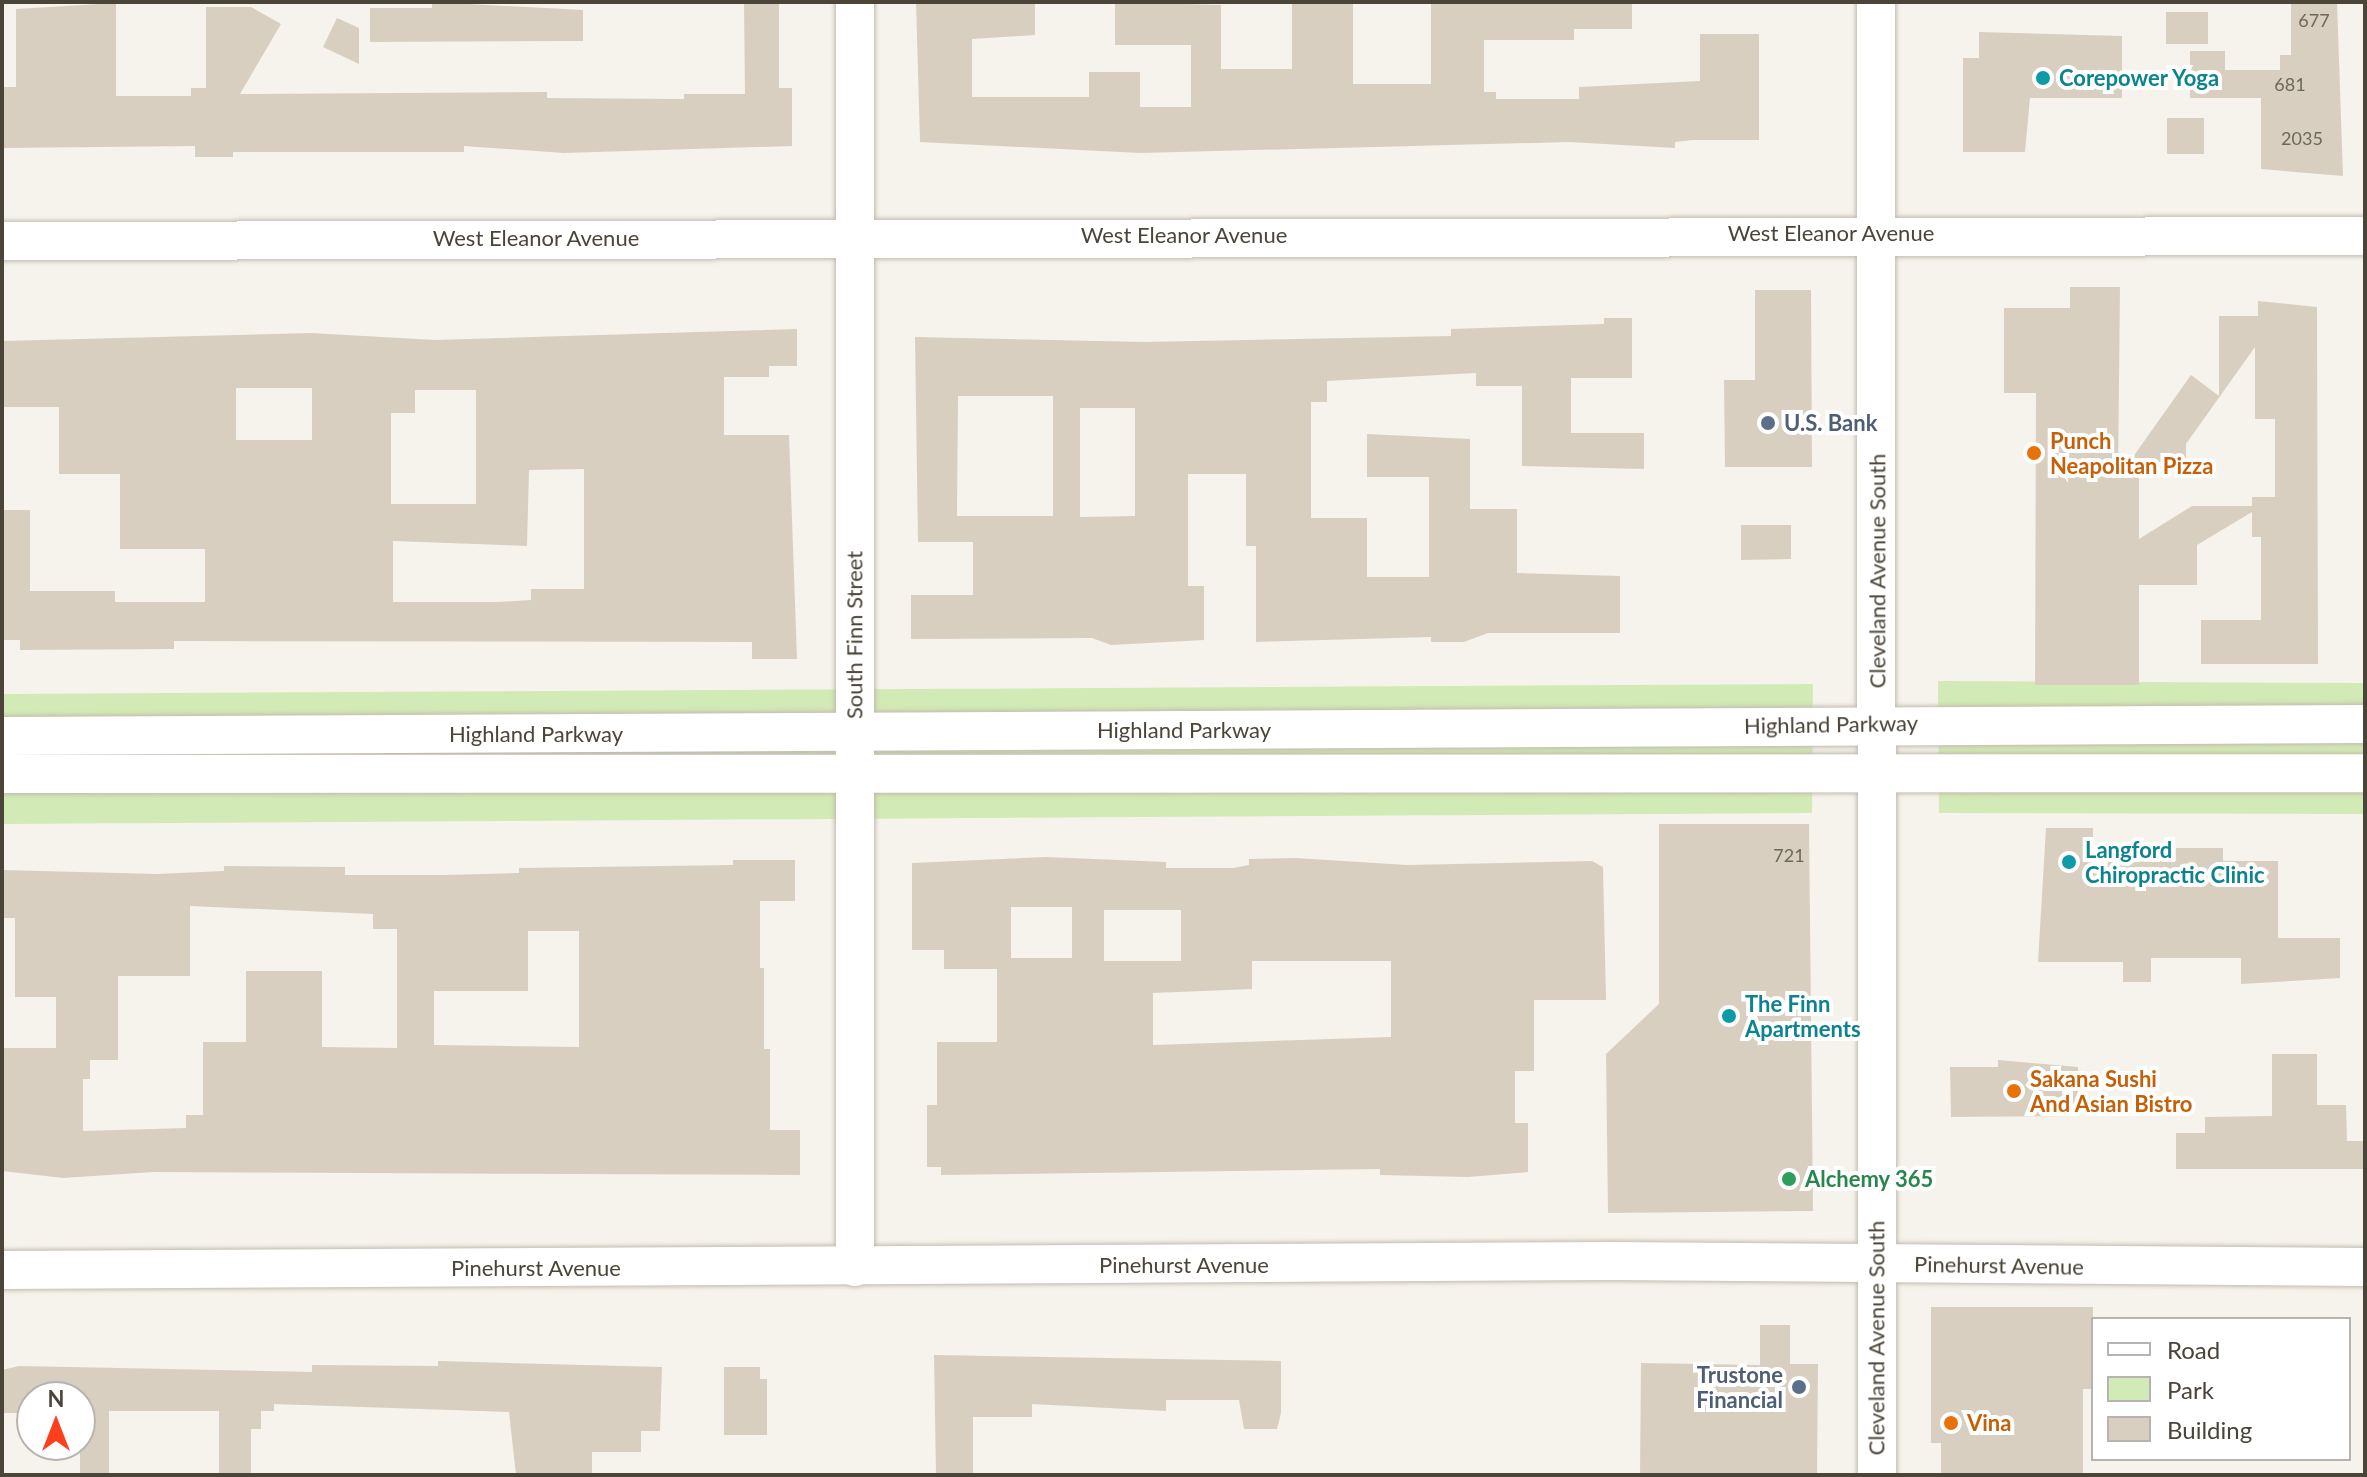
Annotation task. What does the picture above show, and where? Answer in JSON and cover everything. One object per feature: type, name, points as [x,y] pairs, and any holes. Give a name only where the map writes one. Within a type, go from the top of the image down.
[{"type":"street","name":"South Finn Street","points":[[855,2],[855,1267]]},
{"type":"street","name":"Cleveland Avenue South","points":[[1876,2],[1877,1475]]},
{"type":"street","name":"West Eleanor Avenue","points":[[2,241],[1876,232],[2365,236]]},
{"type":"street","name":"Highland Parkway","points":[[2,736],[854,733],[1877,722],[2365,724]]},
{"type":"street","name":"Highland Parkway","points":[[2,774],[2365,773]]},
{"type":"street","name":"Pinehurst Avenue","points":[[2,1270],[1875,1263],[2365,1267]]},
{"type":"green space","points":[[1938,681],[2365,683],[2365,814],[1939,813]]},
{"type":"green space","points":[[1813,684],[1812,813],[2,824],[2,694]]},
{"type":"building","points":[[432,2],[583,10],[583,41],[370,42],[370,8],[432,8]]},
{"type":"building","points":[[744,2],[779,2],[779,88],[792,88],[792,146],[564,153],[464,146],[464,152],[233,152],[233,157],[195,157],[195,146],[2,148],[2,87],[16,87],[16,9],[116,3],[116,96],[191,96],[191,88],[206,88],[206,7],[251,7],[281,24],[240,94],[547,92],[547,98],[684,99],[684,94],[745,94]]},
{"type":"building","points":[[916,2],[1035,2],[1035,35],[972,39],[972,97],[1089,97],[1089,72],[1140,72],[1140,107],[1191,107],[1191,45],[1115,45],[1115,2],[1221,5],[1221,69],[1292,69],[1292,2],[1353,4],[1353,84],[1431,84],[1431,2],[1632,2],[1632,29],[1574,29],[1574,40],[1484,40],[1484,92],[1496,92],[1496,99],[1579,99],[1579,87],[1700,81],[1700,34],[1759,34],[1759,140],[1693,140],[1675,142],[1675,148],[1569,142],[1140,153],[920,142]]},
{"type":"building","points":[[2291,2],[2337,2],[2343,176],[2261,169],[2261,98],[2190,98],[2190,51],[2225,51],[2225,70],[2280,70],[2280,55],[2291,55]]},
{"type":"building","points":[[2166,12],[2208,12],[2208,44],[2166,44]]},
{"type":"building","points":[[337,18],[359,28],[359,64],[323,47]]},
{"type":"building","name":"Corepower Yoga","points":[[1979,32],[2122,36],[2122,98],[2030,98],[2025,152],[1963,152],[1963,58],[1979,58]]},
{"type":"building","points":[[2167,118],[2204,118],[2204,154],[2167,154]]},
{"type":"building","points":[[2070,287],[2120,287],[2118,478],[2191,375],[2219,396],[2219,316],[2258,316],[2258,301],[2317,307],[2318,664],[2201,664],[2201,620],[2261,620],[2261,537],[2252,537],[2252,512],[2197,545],[2197,585],[2139,585],[2139,685],[2035,685],[2036,393],[2004,393],[2004,308],[2070,308]],"holes":[[[2255,347],[2255,419],[2275,419],[2275,497],[2252,497],[2252,506],[2192,506],[2139,539],[2139,462],[2186,462],[2186,444]]]},
{"type":"building","name":"U.S. Bank","points":[[1755,290],[1811,290],[1812,467],[1725,467],[1724,380],[1755,380]]},
{"type":"building","points":[[1604,318],[1632,318],[1632,378],[1571,378],[1571,433],[1644,433],[1644,469],[1522,466],[1522,386],[1476,386],[1476,373],[1327,381],[1327,402],[1311,402],[1311,518],[1367,518],[1367,577],[1429,577],[1429,477],[1367,477],[1367,434],[1470,439],[1470,509],[1517,509],[1517,573],[1620,576],[1620,633],[1488,633],[1464,642],[1431,642],[1431,637],[1256,642],[1256,546],[1246,546],[1246,474],[1188,474],[1188,586],[1204,586],[1204,640],[1111,645],[1092,638],[911,639],[911,595],[973,595],[973,542],[918,542],[915,337],[1145,342],[1451,336],[1451,329],[1604,324]],"holes":[[[958,396],[1053,396],[1053,516],[957,516]],[[1080,408],[1135,408],[1135,516],[1080,517]]]},
{"type":"building","points":[[797,329],[797,366],[769,366],[769,377],[724,377],[724,435],[789,435],[797,659],[752,659],[752,642],[174,641],[174,649],[20,650],[20,640],[2,640],[2,510],[30,510],[30,591],[115,591],[115,602],[205,602],[205,549],[120,549],[120,474],[59,474],[59,407],[2,407],[2,341],[311,333],[435,340]],"holes":[[[236,388],[312,388],[312,440],[236,440]],[[415,390],[476,390],[476,504],[391,504],[391,413],[415,413]],[[584,469],[584,589],[531,589],[531,600],[393,602],[393,541],[527,546],[529,470]]]},
{"type":"building","points":[[1741,525],[1791,525],[1791,559],[1741,560]]},
{"type":"building","name":"The Finn Apartments","points":[[1659,824],[1809,824],[1813,1211],[1608,1213],[1606,1054],[1659,1004]]},
{"type":"building","points":[[2046,828],[2093,828],[2093,861],[2176,861],[2176,848],[2223,848],[2223,861],[2278,861],[2278,938],[2340,938],[2340,978],[2241,984],[2241,958],[2151,958],[2151,982],[2123,982],[2123,962],[2038,962]]},
{"type":"building","points":[[1046,857],[1166,862],[1166,868],[1234,868],[1249,865],[1249,859],[1295,858],[1407,865],[1592,861],[1603,867],[1606,1000],[1534,1000],[1534,1071],[1515,1071],[1515,1123],[1528,1123],[1528,1172],[1468,1177],[1380,1175],[1380,1169],[941,1175],[941,1167],[927,1167],[927,1105],[937,1105],[937,1042],[997,1042],[997,969],[944,969],[944,950],[912,950],[912,863]],"holes":[[[1011,907],[1072,907],[1072,958],[1011,958]],[[1104,910],[1181,910],[1181,961],[1104,961]],[[1252,961],[1391,961],[1391,1037],[1153,1045],[1153,993],[1252,989]]]},
{"type":"building","points":[[733,860],[795,860],[795,901],[760,901],[760,968],[764,968],[764,1049],[770,1049],[770,1130],[800,1130],[800,1175],[153,1172],[63,1178],[2,1171],[2,1048],[56,1048],[56,997],[15,997],[15,918],[2,918],[2,870],[157,874],[224,871],[224,866],[345,867],[345,875],[445,875],[519,873],[519,868],[733,865]],"holes":[[[190,906],[373,914],[373,929],[397,929],[397,1048],[322,1047],[322,971],[246,971],[246,1042],[203,1042],[203,1115],[186,1115],[186,1128],[83,1131],[83,1079],[90,1079],[90,1060],[118,1060],[118,976],[190,976]],[[528,931],[579,931],[579,1047],[434,1045],[434,991],[528,991]]]},
{"type":"building","points":[[2272,1054],[2317,1054],[2317,1105],[2346,1105],[2347,1141],[2365,1141],[2365,1169],[2176,1169],[2176,1133],[2205,1133],[2205,1117],[2272,1116]]},
{"type":"building","name":"Sakana Sushi And Asian Bistro","points":[[1998,1060],[2078,1067],[2079,1116],[1951,1117],[1950,1067],[1998,1067]]},
{"type":"building","points":[[1931,1307],[2093,1307],[2091,1389],[2083,1389],[2083,1475],[1941,1475],[1941,1443],[1931,1443]]},
{"type":"building","points":[[1760,1325],[1790,1325],[1790,1364],[1818,1364],[1817,1475],[1640,1475],[1641,1363],[1760,1365]]},
{"type":"building","points":[[934,1355],[1281,1361],[1281,1413],[1277,1429],[1244,1429],[1239,1400],[1166,1400],[1166,1411],[1032,1404],[1032,1417],[973,1417],[973,1475],[936,1475]]},
{"type":"building","points":[[438,1361],[662,1367],[660,1431],[641,1431],[641,1452],[592,1452],[592,1475],[516,1475],[509,1412],[274,1404],[274,1411],[261,1411],[261,1429],[251,1429],[251,1475],[219,1475],[219,1411],[109,1411],[109,1475],[80,1475],[80,1461],[96,1461],[96,1381],[16,1381],[16,1413],[2,1413],[2,1370],[19,1366],[312,1372],[312,1365],[438,1366]]},
{"type":"building","points":[[724,1367],[760,1367],[760,1379],[767,1379],[767,1435],[724,1435]]},
{"type":"place","name":"Corepower Yoga","points":[[2043,78]]},
{"type":"place","name":"U.S. Bank","points":[[1768,423]]},
{"type":"place","name":"Punch Neapolitan Pizza","points":[[2034,453]]},
{"type":"place","name":"Langford Chiropractic Clinic","points":[[2069,862]]},
{"type":"place","name":"The Finn Apartments","points":[[1729,1016]]},
{"type":"place","name":"Sakana Sushi And Asian Bistro","points":[[2014,1091]]},
{"type":"place","name":"Alchemy 365","points":[[1789,1179]]},
{"type":"place","name":"Trustone Financial","points":[[1799,1387]]},
{"type":"place","name":"Vina","points":[[1951,1423]]}]
